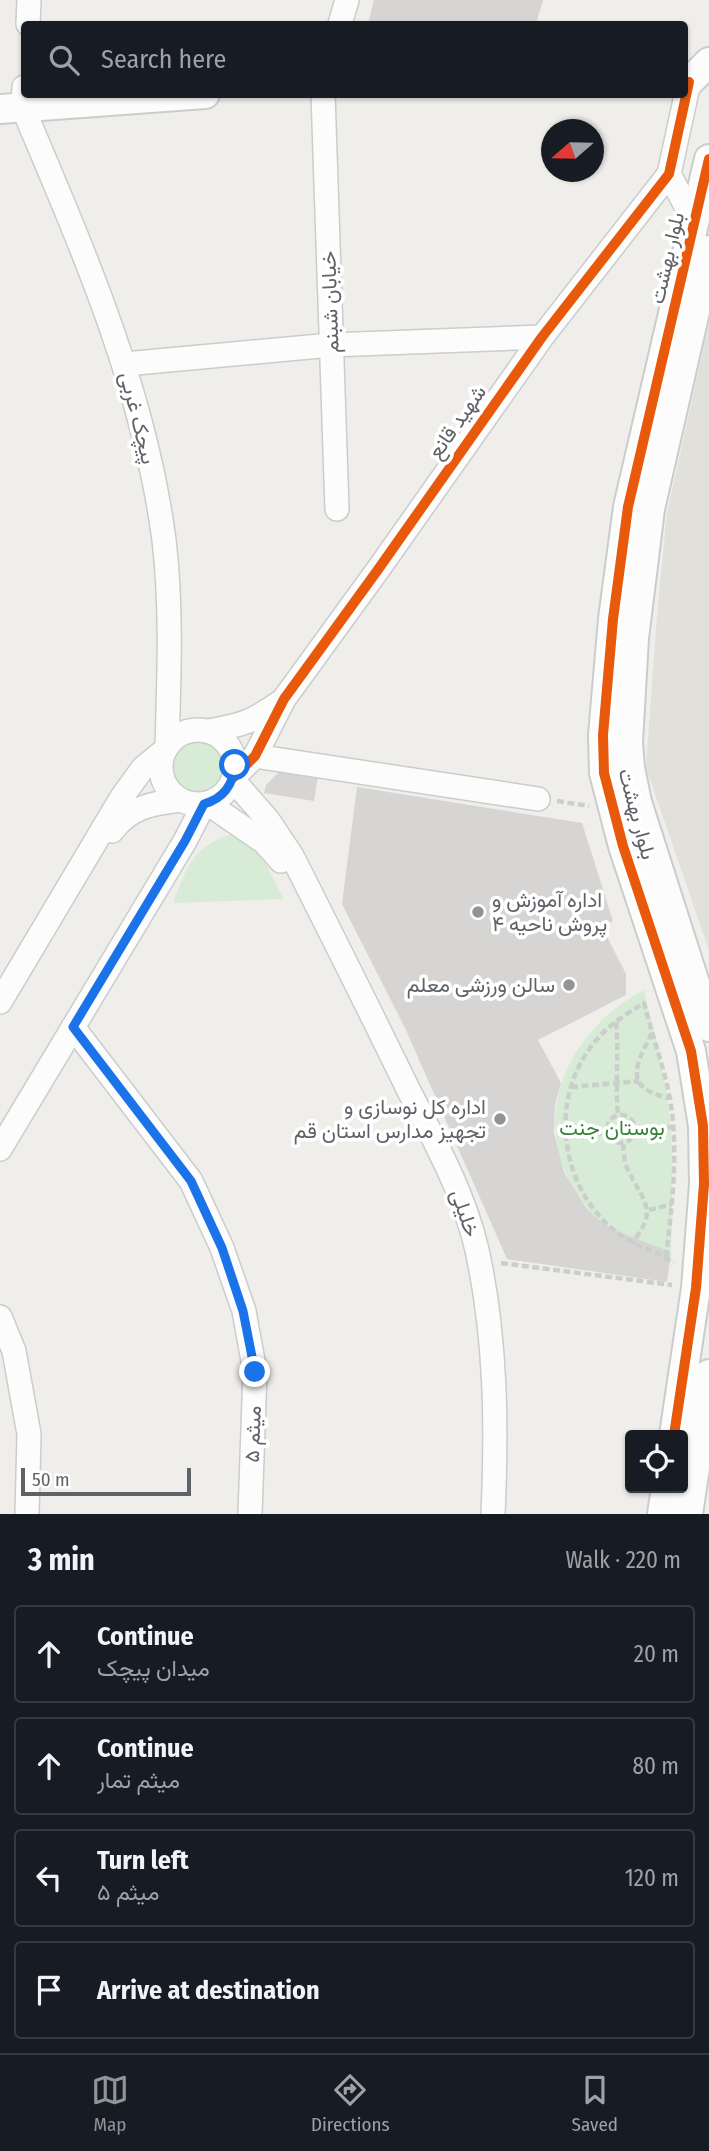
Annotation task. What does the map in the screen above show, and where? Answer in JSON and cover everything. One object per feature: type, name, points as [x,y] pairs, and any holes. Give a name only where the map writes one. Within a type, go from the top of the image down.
[{"type":"street","points":[[28,21],[29,0]]},
{"type":"street","points":[[341,21],[347,0]]},
{"type":"street","points":[[688,81],[709,62]]},
{"type":"street","points":[[16,101],[97,98]]},
{"type":"street","name":"خیابان شبنم","points":[[323,98],[337,509]]},
{"type":"street","points":[[684,98],[669,174],[695,223]]},
{"type":"street","name":"پیچک غربی","points":[[16,101],[94,276],[125,364],[155,482],[164,541],[170,625],[167,747]]},
{"type":"street","name":"بلوار بهشت","points":[[675,1430],[695,1288],[704,1184],[703,1126],[691,1051],[623,846],[604,774],[603,735],[613,619],[628,507],[709,159]]},
{"type":"street","name":"شهید قانع","points":[[284,699],[542,337],[669,174]]},
{"type":"street","name":"بلوار بهشت","points":[[709,250],[650,509],[634,638],[628,742],[637,802],[709,1027]]},
{"type":"street","points":[[125,364],[331,345],[542,337]]},
{"type":"street","points":[[0,1002],[122,797],[143,768],[167,747],[197,731],[242,725],[284,699]]},
{"type":"street","points":[[167,747],[162,758],[164,782],[181,800],[192,804],[205,803],[223,795],[233,778],[255,756],[284,699]]},
{"type":"street","points":[[169,701],[175,718],[197,731],[219,736],[233,754],[233,778],[268,820],[292,856],[334,938]]},
{"type":"street","points":[[255,756],[538,799]]},
{"type":"street","points":[[72,884],[126,816],[149,804],[181,800]]},
{"type":"street","points":[[205,803],[264,842],[286,866],[334,938]]},
{"type":"street","points":[[0,1149],[185,841],[205,803]]},
{"type":"street","name":"خلیلی","points":[[334,938],[453,1180],[477,1247],[495,1372],[497,1435],[493,1514]]},
{"type":"street","name":"میثم ۵","points":[[73,1027],[191,1181],[222,1248],[243,1311],[255,1372],[250,1514]]},
{"type":"street","points":[[0,1317],[14,1351],[29,1434],[27,1514]]},
{"type":"street","points":[[688,1514],[709,1374]]},
{"type":"street","points":[[662,1514],[665,1493]]},
{"type":"path","points":[[644,1003],[669,1098],[673,1128],[672,1203],[666,1257],[632,1243],[606,1223],[585,1198],[571,1168],[565,1136],[566,1103],[576,1072],[593,1043],[616,1020],[644,1003]]},
{"type":"path","points":[[616,1020],[618,1048],[615,1083],[618,1115]]},
{"type":"path","points":[[652,1033],[639,1058],[636,1073],[644,1090],[669,1098]]},
{"type":"path","points":[[571,1087],[639,1081]]},
{"type":"path","points":[[618,1115],[627,1115],[634,1121],[636,1129],[632,1139],[623,1143],[614,1141],[608,1133],[607,1125],[618,1115]]},
{"type":"path","points":[[636,1129],[703,1126]]},
{"type":"path","points":[[565,1136],[608,1133]]},
{"type":"path","points":[[623,1143],[627,1169],[649,1210],[645,1227],[632,1243]]},
{"type":"path","points":[[649,1210],[672,1203]]},
{"type":"path","points":[[479,1260],[695,1288]]},
{"type":"shaded area","points":[[709,323],[709,950],[646,768],[667,513]]},
{"type":"green space","points":[[198,740],[208,742],[216,748],[222,756],[222,776],[216,784],[208,790],[198,792],[188,790],[180,784],[174,776],[172,766],[174,756],[180,748],[188,742]]},
{"type":"green space","points":[[229,835],[240,838],[256,851],[284,899],[173,903],[187,870],[198,853]]},
{"type":"green space","name":"بوستان جنت","points":[[644,990],[670,1115],[671,1252],[623,1234],[593,1216],[574,1189],[561,1161],[556,1132],[557,1104],[564,1076],[577,1050],[618,1006]]},
{"type":"building","points":[[374,0],[543,0],[537,21],[369,21]]},
{"type":"building","points":[[280,771],[318,776],[314,801],[264,793],[266,785]]},
{"type":"building","points":[[357,787],[582,823],[613,921],[602,927],[626,974],[626,995],[538,1040],[561,1083],[555,1105],[554,1133],[564,1172],[586,1208],[614,1230],[671,1252],[667,1282],[507,1259],[405,1028],[342,904]]},
{"type":"cycle path","points":[[688,82],[688,87]]},
{"type":"cycle path","points":[[234,777],[255,756],[284,699],[542,337],[669,174],[686,98]]},
{"type":"cycle path","points":[[675,1430],[696,1288],[704,1184],[703,1126],[691,1051],[623,846],[604,773],[603,735],[613,619],[628,507],[709,159]]},
{"type":"place","name":"اداره آموزش و پروش ناحیه ۴","points":[[478,912]]},
{"type":"place","name":"سالن ورزشی معلم","points":[[569,985]]},
{"type":"place","name":"اداره کل نوسازی و تجهیز مدارس استان قم","points":[[500,1119]]},
{"type":"route","points":[[235,765],[234,777],[229,787],[223,795],[204,804],[185,841],[73,1027],[191,1181],[222,1248],[243,1311],[255,1372]]}]
